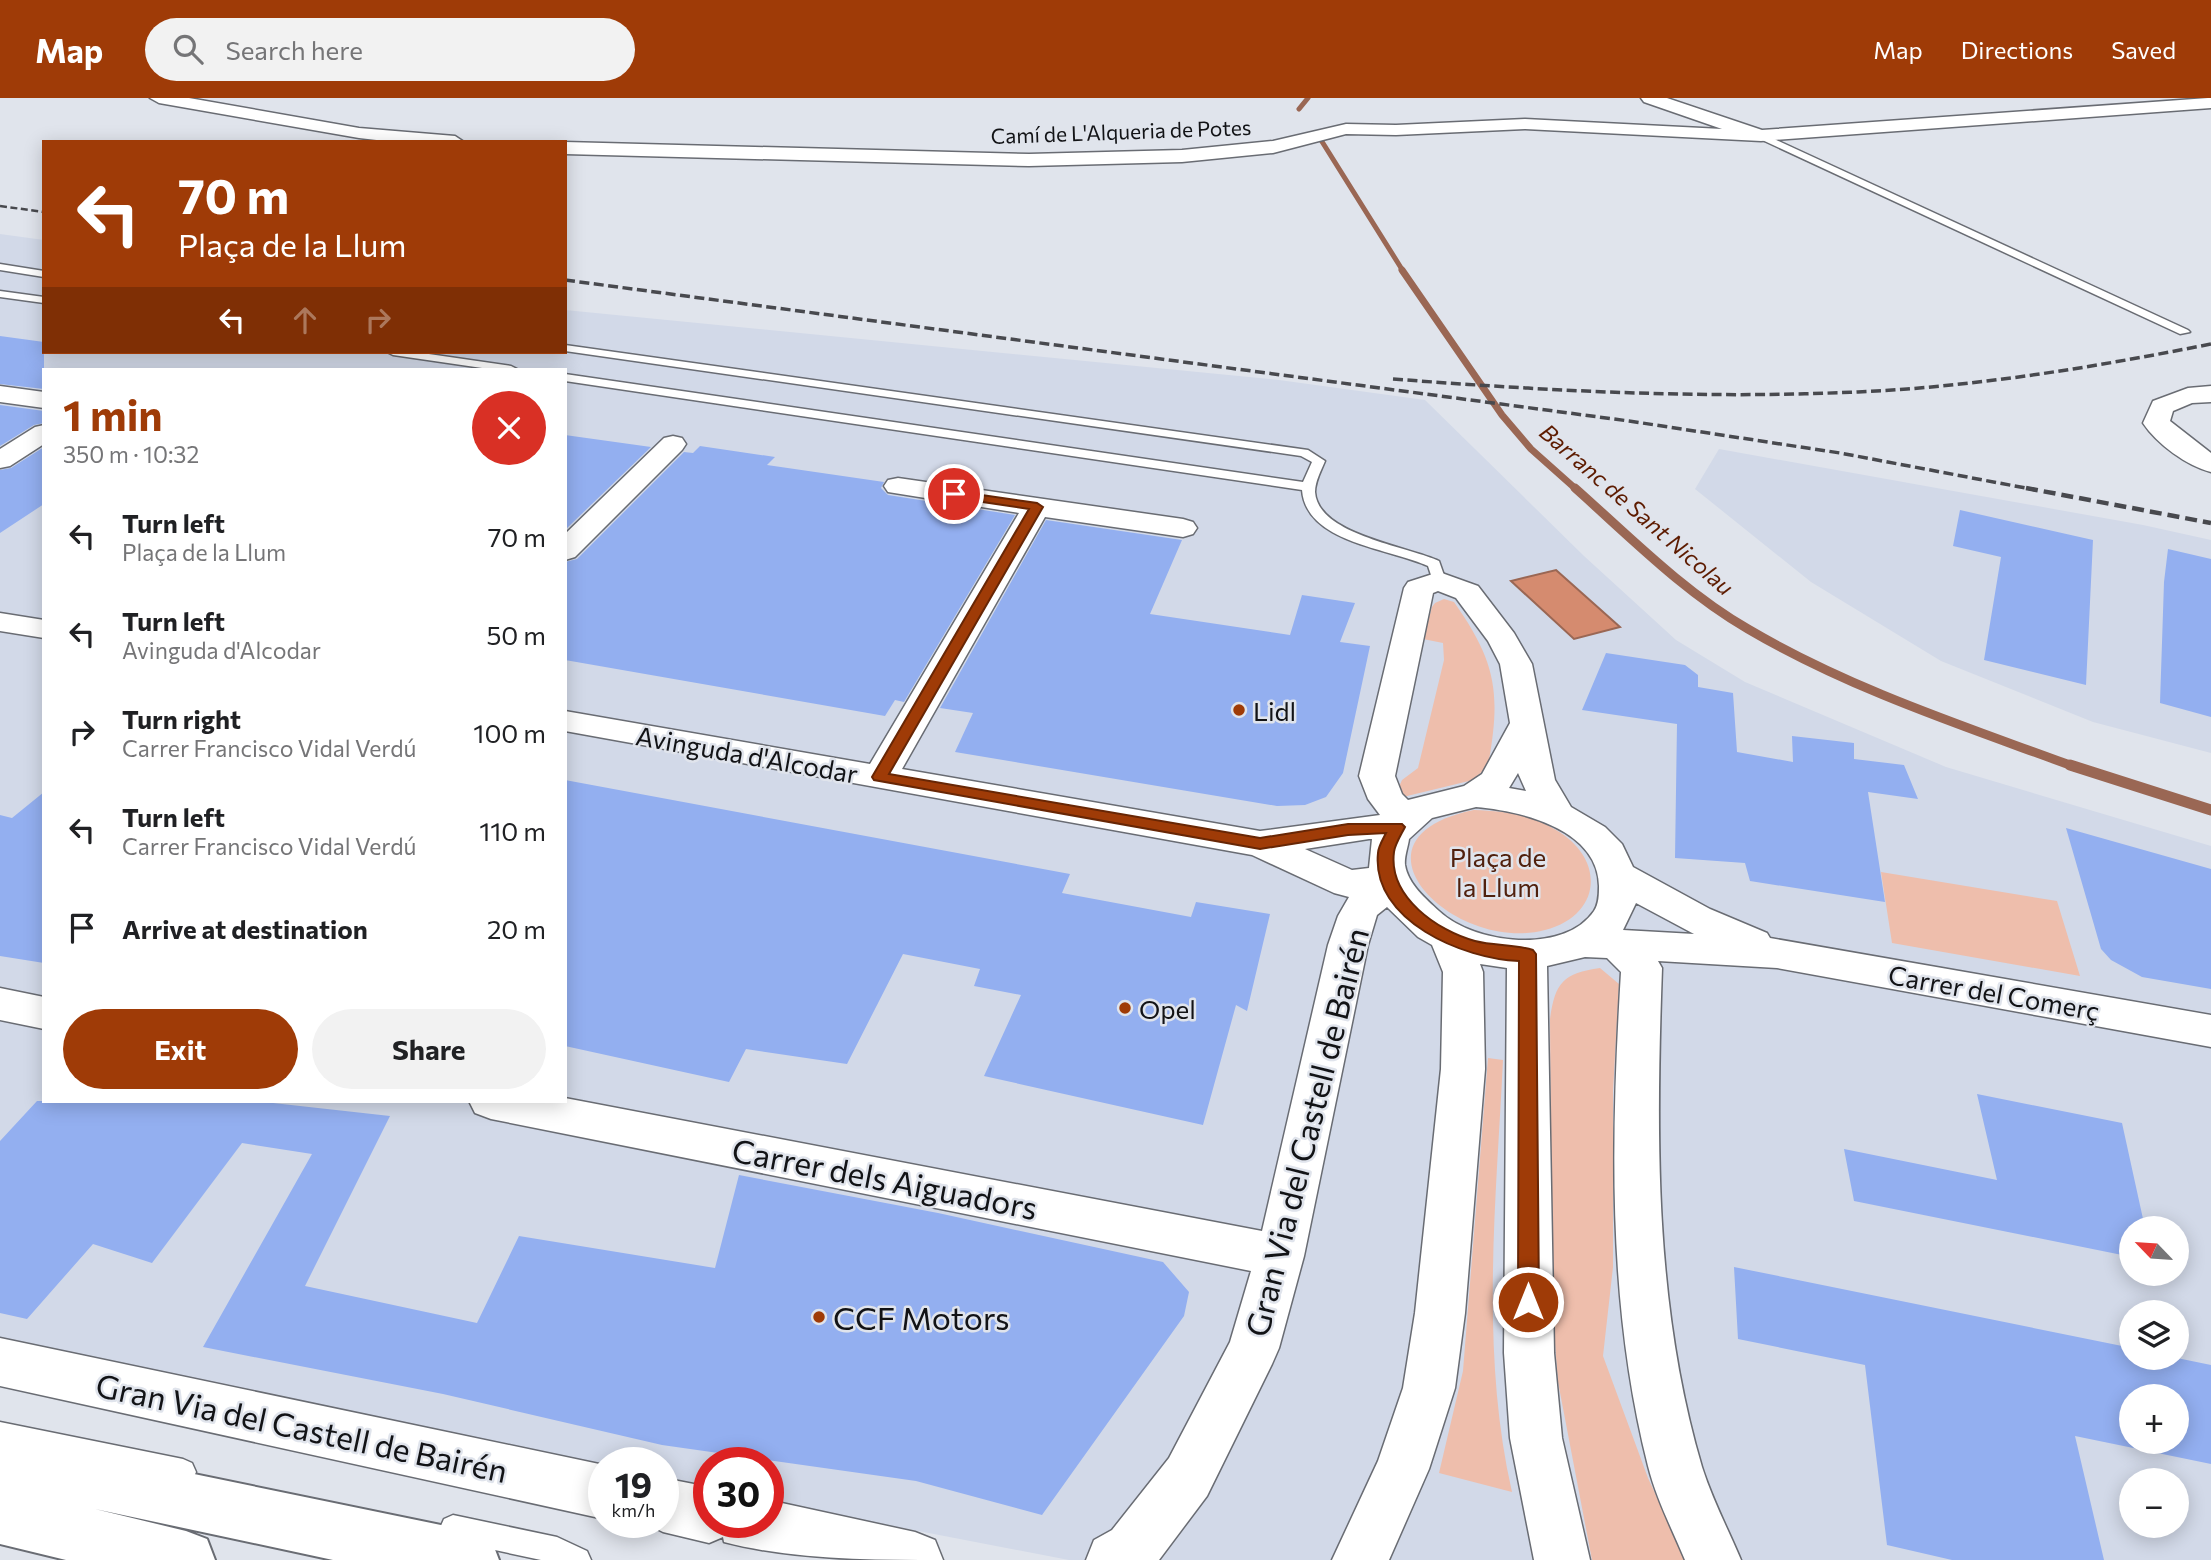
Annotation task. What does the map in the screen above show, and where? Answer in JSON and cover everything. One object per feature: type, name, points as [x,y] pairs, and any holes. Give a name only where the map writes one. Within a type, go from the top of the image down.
[{"type":"main road","points":[[0,1461],[452,1542]]},
{"type":"main road","points":[[0,1515],[186,1560]]},
{"type":"street","points":[[159,98],[359,133],[434,140]]},
{"type":"street","points":[[1650,98],[1761,136]]},
{"type":"street","name":"Camí de L'Alqueria de Potes","points":[[567,148],[1029,160],[1182,156],[1260,148],[1346,129],[1396,130],[1525,124],[1761,136],[2211,103]]},
{"type":"street","points":[[0,394],[42,400]]},
{"type":"street","points":[[2211,394],[2188,396],[2162,406],[2156,423],[2186,449],[2211,464]]},
{"type":"street","points":[[0,460],[42,434]]},
{"type":"street","points":[[567,549],[673,444]]},
{"type":"street","points":[[898,486],[1183,528]]},
{"type":"street","points":[[880,777],[1037,507]]},
{"type":"street","points":[[1328,832],[1357,808],[1377,776],[1419,588],[1439,581],[1467,592],[1485,612],[1516,664],[1537,780],[1557,813]]},
{"type":"street","points":[[0,622],[42,629]]},
{"type":"street","name":"Avinguda d'Alcodar","points":[[567,721],[1260,844],[1348,884],[1390,883]]},
{"type":"street","points":[[1476,795],[1496,781],[1525,725]]},
{"type":"street","points":[[1377,776],[1386,799],[1401,823]]},
{"type":"street","points":[[1601,944],[1598,932],[1610,920],[1617,905],[1618,875],[1607,853],[1590,834],[1557,813],[1518,799],[1476,795],[1436,802],[1401,823],[1386,852],[1390,883],[1415,916],[1450,939],[1488,951],[1527,954],[1601,944],[1642,968],[1635,1184],[1644,1314],[1675,1468],[1713,1560]]},
{"type":"street","name":"Avinguda d'Alcodar","points":[[1260,844],[1401,823]]},
{"type":"street","points":[[1260,844],[1282,870],[1310,884],[1324,898],[1335,912],[1348,944]]},
{"type":"street","name":"Carrer del Comerç","points":[[1618,875],[1696,919],[1777,953]]},
{"type":"street","name":"Gran Via del Castell de Bairén","points":[[1114,1560],[1132,1550],[1188,1477],[1254,1348],[1280,1256],[1348,944],[1362,905],[1390,883]]},
{"type":"street","points":[[1360,1560],[1402,1469],[1429,1388],[1440,1314],[1464,1027],[1463,972],[1450,939]]},
{"type":"street","name":"Carrer del Comerç","points":[[1601,944],[1777,953],[2211,1031]]},
{"type":"street","points":[[1527,954],[1529,1353],[1536,1438],[1562,1560]]},
{"type":"street","points":[[0,1004],[42,1013]]},
{"type":"street","name":"Carrer dels Aiguadors","points":[[501,1103],[1280,1256]]},
{"type":"street","name":"Gran Via del Castell de Bairén","points":[[0,1362],[588,1489]]},
{"type":"street","points":[[784,1531],[915,1560]]},
{"type":"lane","points":[[1761,136],[2184,332]]},
{"type":"lane","points":[[0,267],[42,274]]},
{"type":"lane","points":[[0,294],[42,300]]},
{"type":"lane","points":[[567,348],[1304,453],[1319,461],[1308,487],[1310,501],[1320,517],[1331,526],[1415,554],[1434,564],[1439,581]]},
{"type":"lane","points":[[407,354],[504,368]]},
{"type":"lane","points":[[567,377],[1308,487]]},
{"type":"lane","points":[[0,1434],[204,1476]]},
{"type":"lane","points":[[452,1542],[557,1550],[578,1560]]},
{"type":"shaded area","points":[[0,234],[42,240],[42,354],[567,354],[567,310],[1279,380],[1425,400],[1584,556],[1676,640],[1745,682],[1946,767],[2211,846],[2211,1560],[1069,1560],[784,1505],[784,1447],[693,1447],[693,1488],[679,1485],[679,1447],[588,1447],[588,1468],[0,1354]]},
{"type":"shaded area","points":[[1719,449],[2143,525],[2211,540],[2211,753],[2093,722],[1941,661],[1811,582],[1695,489]]},
{"type":"shaded area","points":[[1556,570],[1620,627],[1574,639],[1511,581]]},
{"type":"green space","points":[[1444,599],[1454,602],[1468,624],[1479,643],[1492,680],[1494,719],[1488,766],[1473,780],[1403,797],[1398,789],[1402,780],[1418,768],[1444,660],[1443,643],[1423,639],[1432,607]]},
{"type":"green space","name":"Plaça de la Llum","points":[[1474,810],[1527,817],[1556,830],[1572,842],[1590,870],[1591,885],[1587,899],[1578,912],[1564,923],[1545,930],[1510,933],[1476,925],[1446,910],[1424,890],[1412,867],[1414,844],[1434,824]]},
{"type":"green space","points":[[1881,872],[2057,901],[2080,976],[1892,943]]},
{"type":"green space","points":[[1600,968],[1619,984],[1613,1091],[1613,1267],[1603,1356],[1648,1478],[1686,1560],[1592,1560],[1558,1382],[1552,1306],[1550,1019],[1558,988],[1563,982],[1577,973]]},
{"type":"green space","points":[[1488,1058],[1503,1060],[1494,1223],[1493,1332],[1502,1439],[1512,1492],[1439,1473],[1463,1371]]},
{"type":"building","points":[[0,336],[42,342],[42,389],[0,384]]},
{"type":"building","points":[[0,405],[42,411],[42,423],[34,425],[0,446]]},
{"type":"building","points":[[567,435],[651,447],[567,528]]},
{"type":"building","points":[[700,446],[775,457],[767,465],[884,482],[881,488],[888,495],[1015,515],[904,702],[895,700],[885,716],[567,660],[567,562],[577,559],[684,452],[693,453]]},
{"type":"building","points":[[42,448],[42,505],[0,533],[0,470],[11,468]]},
{"type":"building","points":[[1960,510],[2093,540],[2086,685],[1984,660],[2001,557],[1953,546]]},
{"type":"building","points":[[1046,520],[1182,540],[1150,614],[1290,635],[1302,595],[1355,603],[1340,642],[1370,646],[1343,773],[1326,797],[1305,805],[1277,806],[955,752],[973,713],[940,708]]},
{"type":"building","points":[[2168,549],[2211,559],[2211,717],[2160,703],[2164,582]]},
{"type":"building","points":[[1606,653],[1685,665],[1698,675],[1698,687],[1733,693],[1737,752],[1793,762],[1792,736],[1854,743],[1854,759],[1904,765],[1918,799],[1868,792],[1885,902],[1750,881],[1745,863],[1675,858],[1677,724],[1582,710]]},
{"type":"building","points":[[567,780],[1070,874],[1062,893],[1191,917],[1196,902],[1270,914],[1247,1011],[1236,1005],[1203,1125],[984,1076],[1021,995],[974,986],[980,969],[903,954],[847,1064],[746,1049],[729,1082],[567,1046]]},
{"type":"building","points":[[42,794],[42,963],[0,956],[0,815],[12,818]]},
{"type":"building","points":[[2066,828],[2211,869],[2211,989],[2142,977],[2111,960],[2101,949]]},
{"type":"building","points":[[1977,1094],[2122,1123],[2142,1216],[2119,1216],[2119,1254],[1854,1201],[1844,1149],[1997,1180]]},
{"type":"building","points":[[37,1101],[273,1103],[390,1116],[305,1286],[477,1323],[519,1236],[715,1268],[739,1175],[938,1213],[1163,1262],[1189,1292],[1184,1316],[1042,1515],[916,1481],[784,1462],[784,1447],[693,1447],[693,1449],[662,1445],[443,1394],[203,1347],[312,1154],[242,1143],[152,1263],[93,1244],[27,1319],[0,1313],[0,1141]]},
{"type":"building","points":[[1734,1267],[2119,1345],[2119,1370],[2189,1370],[2189,1360],[2211,1365],[2211,1464],[2162,1454],[2189,1454],[2189,1384],[2119,1384],[2119,1445],[2075,1436],[2104,1560],[1952,1560],[1887,1545],[1865,1365],[1738,1339]]},
{"type":"waterway","name":"Barranc de Sant Nicolau","points":[[1299,109],[1308,98]]},
{"type":"waterway","name":"Barranc de Sant Nicolau","points":[[1321,140],[1403,271]]},
{"type":"waterway","name":"Barranc de Sant Nicolau","points":[[1402,270],[1502,415],[1531,449],[1577,490]]},
{"type":"waterway","name":"Barranc de Sant Nicolau","points":[[1575,488],[1680,581],[1748,629],[1867,688],[2075,767]]},
{"type":"waterway","name":"Barranc de Sant Nicolau","points":[[2070,765],[2211,810]]},
{"type":"railway","points":[[0,206],[42,212]]},
{"type":"railway","points":[[567,280],[1629,421],[1840,453],[2036,490]]},
{"type":"railway","points":[[1393,379],[1521,388],[1714,395],[1843,393],[1945,386],[2022,377],[2211,344]]},
{"type":"railway","points":[[2026,488],[2211,523]]},
{"type":"place","name":"Lidl","points":[[1239,710]]},
{"type":"place","name":"Opel","points":[[1125,1008]]},
{"type":"place","name":"CCF Motors","points":[[819,1317]]},
{"type":"route","points":[[954,494],[1037,507],[880,777],[1260,844],[1348,829],[1397,827],[1386,852],[1388,879],[1402,902],[1415,916],[1450,939],[1469,946],[1508,954],[1527,954],[1528,1302]]}]
